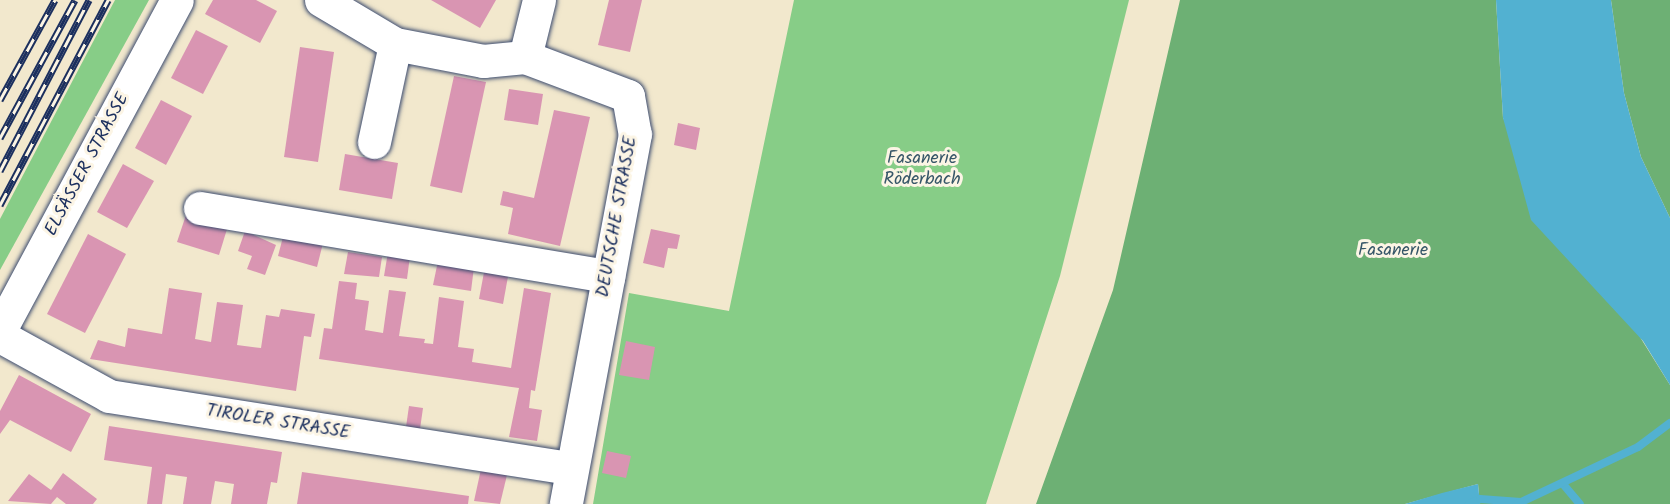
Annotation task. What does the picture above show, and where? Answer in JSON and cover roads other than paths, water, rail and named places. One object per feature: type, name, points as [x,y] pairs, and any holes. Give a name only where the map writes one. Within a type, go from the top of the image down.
[{"type":"street","name":"ELSÄSSER STRASSE","points":[[0,330],[177,0]]},
{"type":"street","points":[[321,0],[395,44],[483,61],[525,57],[539,0]]},
{"type":"street","points":[[374,142],[395,44]]},
{"type":"street","name":"DEUTSCHE STRASSE","points":[[525,57],[628,96],[635,134],[570,468],[566,504]]},
{"type":"street","points":[[200,208],[608,276]]},
{"type":"street","name":"TIROLER STRASSE","points":[[0,336],[109,396],[570,468]]},
{"type":"water","points":[[1496,0],[1611,0],[1624,93],[1641,157],[1670,218],[1670,385],[1643,341],[1531,220],[1503,118]]},
{"type":"water","points":[[1478,484],[1480,504],[1405,504],[1442,493]]},
{"type":"waterway","points":[[1517,504],[1638,447],[1670,423]]},
{"type":"waterway","points":[[1563,484],[1580,504]]},
{"type":"waterway","points":[[1469,504],[1480,499],[1521,502]]},
{"type":"railway","points":[[0,100],[55,0]]},
{"type":"railway","points":[[0,138],[75,0]]},
{"type":"railway","points":[[0,171],[89,0]]},
{"type":"railway","points":[[0,205],[108,0]]},
{"type":"park label","name":"Fasanerie Röderbach","points":[[922,170]]},
{"type":"park label","name":"Fasanerie","points":[[1393,251]]}]
